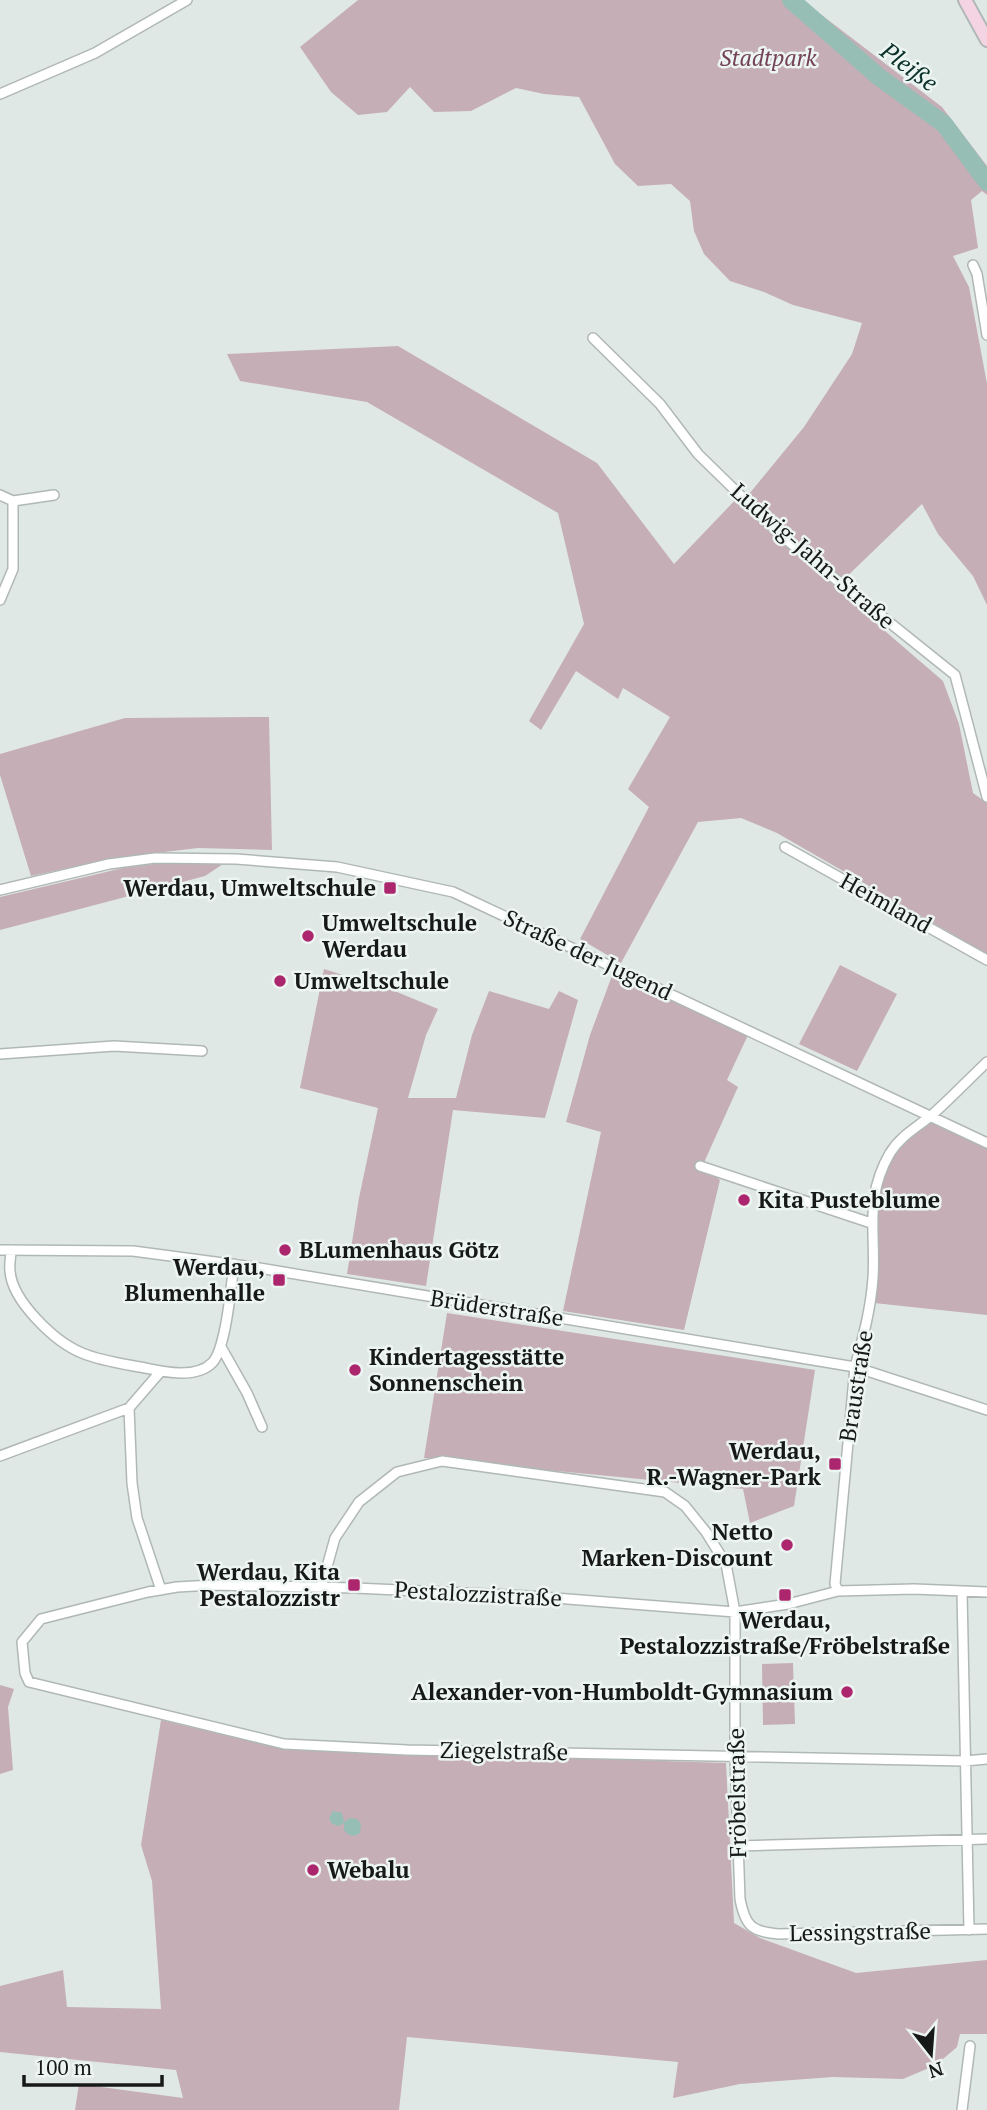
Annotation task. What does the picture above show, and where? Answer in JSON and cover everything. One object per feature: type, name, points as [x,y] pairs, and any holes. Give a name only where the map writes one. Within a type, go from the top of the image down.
[{"type":"street","points":[[0,94],[96,54],[187,0]]},
{"type":"street","points":[[965,0],[987,40]]},
{"type":"street","points":[[973,265],[977,274],[987,335]]},
{"type":"street","name":"Ludwig-Jahn-Straße","points":[[593,338],[660,404],[698,454],[783,537],[955,675],[987,797]]},
{"type":"street","points":[[0,495],[13,501],[54,495]]},
{"type":"street","points":[[0,600],[13,569],[13,501]]},
{"type":"street","name":"Heimland","points":[[785,847],[987,960]]},
{"type":"street","name":"Straße der Jugend","points":[[0,890],[96,867],[155,858],[236,859],[337,867],[422,884],[462,896],[987,1143]]},
{"type":"street","points":[[0,1054],[114,1046],[202,1051]]},
{"type":"street","name":"Braustraße","points":[[838,1591],[835,1584],[855,1367],[873,1281],[871,1223],[874,1195],[891,1152],[905,1135],[931,1115],[987,1062]]},
{"type":"street","points":[[700,1166],[871,1223]]},
{"type":"street","name":"Brüderstraße","points":[[0,1250],[133,1251],[234,1264],[855,1367],[987,1410]]},
{"type":"street","points":[[11,1250],[10,1273],[22,1304],[51,1333],[80,1353],[161,1371],[190,1373],[212,1363],[220,1347],[234,1264]]},
{"type":"street","points":[[220,1347],[247,1393],[262,1427]]},
{"type":"street","points":[[0,1456],[129,1408],[161,1371]]},
{"type":"street","points":[[129,1408],[131,1472],[137,1518],[161,1590]]},
{"type":"street","name":"Fröbelstraße","points":[[321,1588],[335,1538],[359,1502],[397,1472],[442,1461],[664,1492],[685,1507],[706,1532],[726,1564],[735,1612],[735,1756],[740,1899],[743,1917],[752,1928]]},
{"type":"street","name":"Pestalozzistraße","points":[[29,1682],[25,1673],[22,1642],[41,1619],[161,1590],[213,1585],[529,1596],[735,1612],[788,1604],[838,1591],[914,1589],[987,1592]]},
{"type":"street","points":[[962,1592],[970,1930]]},
{"type":"street","name":"Ziegelstraße","points":[[29,1682],[284,1744],[407,1750],[965,1761],[987,1759]]},
{"type":"street","points":[[738,1846],[987,1839]]},
{"type":"street","name":"Lessingstraße","points":[[752,1928],[761,1933],[779,1934],[987,1929]]},
{"type":"street","points":[[962,2110],[970,2046]]},
{"type":"green space","name":"Stadtpark","points":[[358,0],[802,0],[942,107],[987,166],[987,195],[982,191],[971,200],[978,248],[953,256],[969,287],[987,384],[987,605],[973,576],[938,534],[922,504],[835,588],[943,681],[959,724],[973,793],[987,803],[987,954],[777,833],[741,818],[698,822],[621,963],[580,939],[649,807],[628,789],[670,717],[623,688],[618,699],[576,671],[541,730],[529,721],[584,624],[558,513],[367,402],[240,381],[227,354],[398,346],[597,463],[674,564],[740,495],[745,499],[804,427],[852,354],[862,323],[793,305],[730,281],[704,254],[694,231],[690,201],[671,184],[638,186],[615,164],[579,97],[516,88],[471,111],[434,112],[410,87],[387,112],[358,115],[331,92],[300,47]]},
{"type":"green space","points":[[269,717],[272,850],[198,848],[114,858],[31,876],[0,775],[0,754],[125,718]]},
{"type":"green space","points":[[162,863],[223,864],[205,876],[0,930],[0,897],[123,868]]},
{"type":"green space","points":[[840,965],[897,994],[857,1071],[799,1044]]},
{"type":"green space","points":[[324,969],[397,992],[438,1009],[426,1035],[408,1098],[456,1098],[472,1035],[489,991],[549,1009],[559,991],[578,1000],[545,1118],[453,1110],[426,1286],[347,1274],[359,1198],[378,1108],[300,1088]]},
{"type":"green space","points":[[613,973],[748,1035],[727,1080],[738,1087],[702,1167],[720,1180],[684,1330],[563,1311],[601,1132],[566,1122],[590,1035]]},
{"type":"green space","points":[[931,1115],[987,1143],[987,1315],[874,1303],[874,1195],[891,1152]]},
{"type":"green space","points":[[447,1313],[815,1370],[794,1506],[750,1523],[743,1489],[424,1458]]},
{"type":"green space","points":[[793,1663],[795,1724],[763,1725],[762,1664]]},
{"type":"green space","points":[[0,1685],[14,1689],[8,1707],[13,1770],[0,1774]]},
{"type":"green space","points":[[161,1720],[284,1749],[726,1763],[734,1923],[760,1938],[856,1973],[987,1960],[987,2034],[960,2034],[957,2047],[936,2065],[903,2079],[833,2077],[740,2084],[673,2098],[678,2062],[407,2037],[399,2110],[75,2110],[79,2084],[183,2098],[176,2070],[0,2052],[0,1986],[63,1970],[67,2007],[161,2009],[152,1881],[141,1845]]},
{"type":"shaded area","points":[[333,1811],[342,1813],[344,1822],[350,1818],[357,1819],[361,1824],[360,1833],[349,1835],[344,1830],[344,1823],[339,1826],[332,1824],[329,1818]]},
{"type":"waterway","name":"Pleiße","points":[[791,0],[879,77],[944,124],[987,182]]},
{"type":"place","name":"Werdau, Umweltschule","points":[[390,888]]},
{"type":"place","name":"Umweltschule Werdau","points":[[308,936]]},
{"type":"place","name":"Umweltschule","points":[[280,981]]},
{"type":"place","name":"Kita Pusteblume","points":[[744,1200]]},
{"type":"place","name":"BLumenhaus Götz","points":[[285,1250]]},
{"type":"place","name":"Werdau, Blumenhalle","points":[[279,1280]]},
{"type":"place","name":"Kindertagesstätte Sonnenschein","points":[[355,1370]]},
{"type":"place","name":"Werdau, R.-Wagner-Park","points":[[835,1464]]},
{"type":"place","name":"Netto Marken-Discount","points":[[787,1545]]},
{"type":"place","name":"Werdau, Kita Pestalozzistr","points":[[354,1585]]},
{"type":"place","name":"Werdau, Pestalozzistraße/Fröbelstraße","points":[[785,1595]]},
{"type":"place","name":"Alexander-von-Humboldt-Gymnasium","points":[[847,1692]]},
{"type":"place","name":"Webalu","points":[[313,1870]]}]
